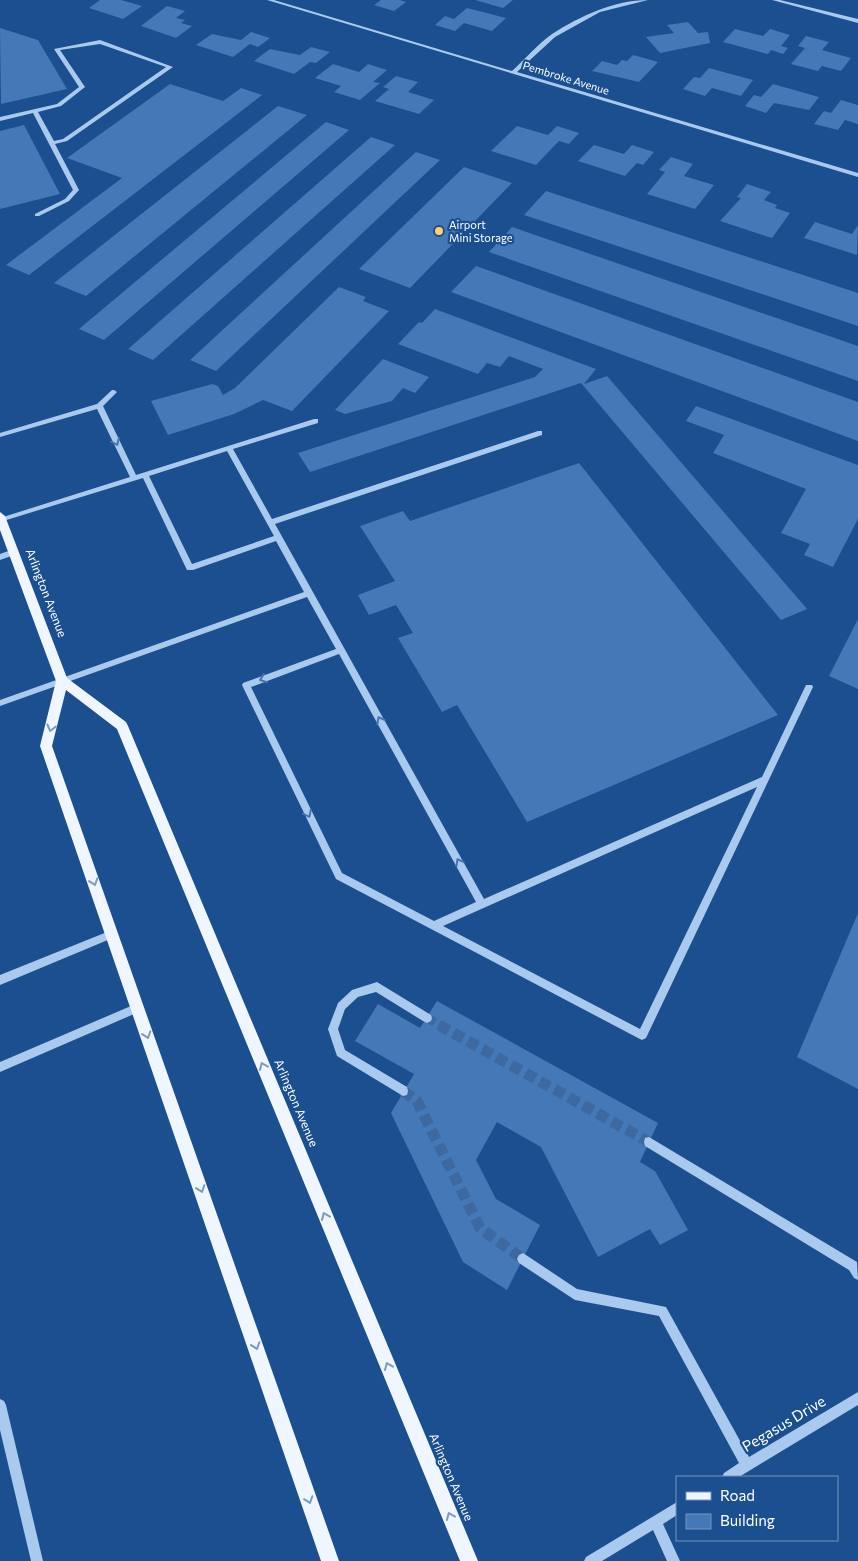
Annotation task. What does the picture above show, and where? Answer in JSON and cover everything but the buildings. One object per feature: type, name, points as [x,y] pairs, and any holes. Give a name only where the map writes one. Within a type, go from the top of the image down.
[{"type":"main road","name":"Arlington Avenue","points":[[1,518],[62,680],[122,726],[468,1561]]},
{"type":"main road","points":[[62,680],[46,746],[330,1561]]},
{"type":"street","name":"Pembroke Avenue","points":[[269,0],[858,175]]},
{"type":"street","points":[[513,73],[553,36],[598,11],[646,0]]},
{"type":"street","points":[[774,0],[858,22]]},
{"type":"street","points":[[0,119],[59,106],[82,87],[57,49],[100,42],[170,67],[65,140],[52,143]]},
{"type":"street","points":[[35,111],[76,190],[67,200],[37,215]]},
{"type":"street","points":[[0,435],[99,406],[114,392]]},
{"type":"street","points":[[99,406],[134,478]]},
{"type":"street","points":[[1,518],[316,421]]},
{"type":"street","points":[[270,523],[540,433]]},
{"type":"street","points":[[229,448],[482,904]]},
{"type":"street","points":[[145,475],[190,568],[279,537]]},
{"type":"street","points":[[0,557],[14,552]]},
{"type":"street","points":[[0,703],[309,593]]},
{"type":"street","points":[[341,650],[246,685],[339,876],[642,1035],[809,687]]},
{"type":"street","points":[[433,926],[765,779]]},
{"type":"street","points":[[0,980],[112,934]]},
{"type":"street","points":[[403,1091],[342,1053],[333,1029],[341,1006],[355,993],[377,988],[426,1018]]},
{"type":"street","points":[[0,1067],[138,1008]]},
{"type":"street","points":[[649,1142],[853,1266],[858,1274]]},
{"type":"street","points":[[523,1259],[575,1294],[662,1311],[747,1465]]},
{"type":"street","name":"Pegasus Drive","points":[[730,1476],[858,1398]]},
{"type":"street","points":[[0,1406],[37,1561]]},
{"type":"street","points":[[590,1561],[676,1509]]},
{"type":"street","points":[[656,1521],[674,1561]]},
{"type":"tunnel","points":[[427,1018],[442,1026]]},
{"type":"tunnel","points":[[439,1025],[649,1142]]},
{"type":"tunnel","points":[[403,1091],[417,1101],[480,1228],[523,1259]]},
{"type":"place","name":"Airport Mini Storage","points":[[439,231]]}]
